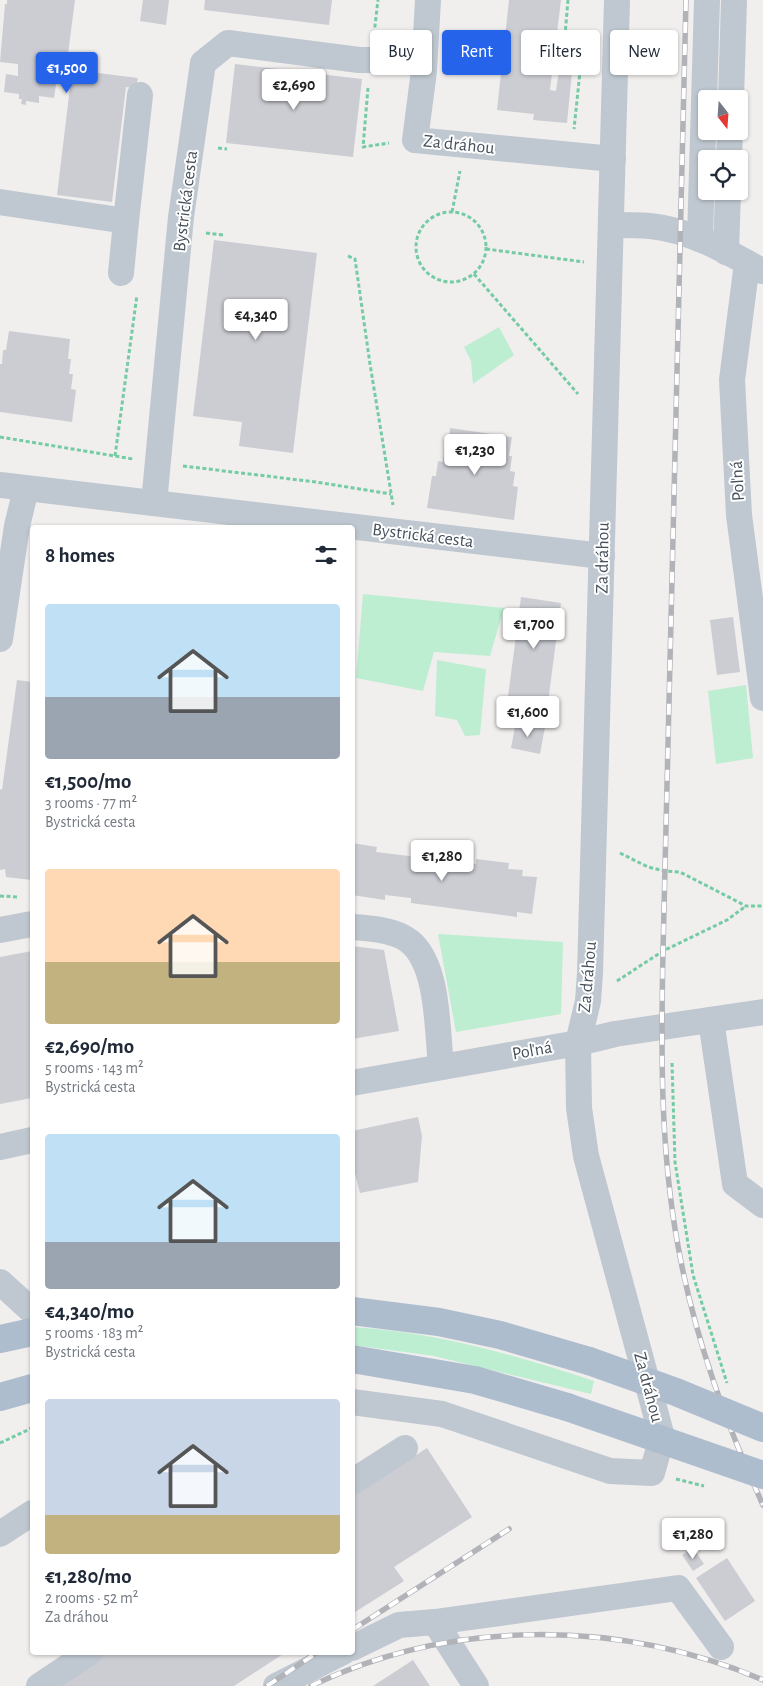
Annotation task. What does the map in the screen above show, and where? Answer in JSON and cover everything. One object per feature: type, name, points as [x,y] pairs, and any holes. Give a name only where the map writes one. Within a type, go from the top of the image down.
[{"type":"main road","points":[[355,1311],[439,1322],[500,1335],[589,1361],[676,1392],[763,1428]]},
{"type":"main road","points":[[0,1339],[30,1332]]},
{"type":"main road","points":[[355,1360],[475,1380],[567,1407],[763,1475]]},
{"type":"main road","points":[[0,1398],[30,1389]]},
{"type":"street","name":"Za dráhou","points":[[428,0],[424,71],[415,140],[613,158]]},
{"type":"street","name":"Za dráhou","points":[[355,1402],[442,1414],[610,1472],[652,1473],[662,1437],[586,1156],[579,1108],[578,1043],[588,1001],[590,973],[617,0]]},
{"type":"street","points":[[700,240],[707,0]]},
{"type":"street","points":[[731,90],[734,0]]},
{"type":"street","name":"Bystrická cesta","points":[[154,503],[181,217],[203,62],[228,43],[365,60]]},
{"type":"street","points":[[120,273],[140,95]]},
{"type":"street","name":"Poľná","points":[[730,200],[745,262],[732,380],[739,515],[763,698]]},
{"type":"street","points":[[0,202],[126,221]]},
{"type":"street","points":[[611,225],[651,226],[700,240],[745,262]]},
{"type":"street","name":"Bystrická cesta","points":[[0,486],[333,525]]},
{"type":"street","points":[[0,639],[17,526],[26,488]]},
{"type":"street","name":"Bystrická cesta","points":[[355,528],[602,556]]},
{"type":"street","points":[[0,930],[30,924]]},
{"type":"street","points":[[355,927],[384,930],[408,940],[422,955],[434,998],[441,1066]]},
{"type":"street","name":"Poľná","points":[[355,1082],[578,1043],[615,1034],[763,1012]]},
{"type":"street","points":[[711,1020],[735,1184],[763,1205]]},
{"type":"street","points":[[0,1147],[30,1140]]},
{"type":"street","points":[[0,1282],[30,1309]]},
{"type":"street","points":[[355,1480],[405,1448]]},
{"type":"street","points":[[0,1534],[30,1514]]},
{"type":"street","points":[[355,1647],[399,1625],[435,1622],[678,1588],[721,1647]]},
{"type":"street","points":[[435,1622],[476,1686]]},
{"type":"street","points":[[39,1686],[86,1655]]},
{"type":"street","points":[[276,1686],[337,1655]]},
{"type":"path","points":[[378,0],[365,60],[363,147],[415,140]]},
{"type":"path","points":[[568,0],[563,59],[581,62],[574,133]]},
{"type":"path","points":[[452,212],[465,145]]},
{"type":"path","points":[[452,212],[462,214],[478,225],[484,233],[486,249],[482,265],[474,274],[464,280],[453,282],[442,281],[431,276],[423,268],[418,258],[416,244],[418,235],[432,218],[442,213],[452,212]]},
{"type":"path","points":[[486,249],[587,262]]},
{"type":"path","points":[[348,256],[355,260],[398,533]]},
{"type":"path","points":[[474,274],[583,400]]},
{"type":"path","points":[[0,437],[158,463],[316,482],[391,494]]},
{"type":"path","points":[[648,867],[680,872],[746,906],[763,906]]},
{"type":"path","points":[[610,986],[663,951],[727,920],[746,906]]},
{"type":"path","points":[[672,1063],[675,1162],[693,1275],[729,1390]]},
{"type":"path","points":[[0,1443],[30,1429]]},
{"type":"path","points":[[18,1435],[20,1440]]},
{"type":"green space","points":[[499,327],[514,355],[473,384],[471,361],[464,347]]},
{"type":"green space","points":[[363,594],[504,608],[490,656],[434,652],[423,691],[356,678]]},
{"type":"green space","points":[[437,660],[486,669],[480,735],[465,736],[457,720],[435,716]]},
{"type":"green space","points":[[746,685],[753,758],[716,764],[708,691]]},
{"type":"green space","points":[[438,934],[563,942],[561,1014],[456,1032]]},
{"type":"green space","points":[[355,1327],[444,1339],[535,1362],[594,1381],[591,1394],[434,1356],[355,1345]]},
{"type":"building","points":[[7,0],[75,0],[66,69],[138,78],[136,88],[126,87],[112,202],[57,195],[71,79],[57,78],[54,98],[39,96],[39,103],[26,101],[26,105],[21,104],[22,99],[19,99],[19,94],[4,92],[6,74],[18,76],[18,64],[0,62],[5,4],[7,4]]},
{"type":"building","points":[[143,0],[169,0],[166,25],[140,21]]},
{"type":"building","points":[[205,0],[332,0],[329,25],[204,10]]},
{"type":"building","points":[[509,0],[561,0],[557,30],[521,30],[521,75],[552,75],[550,90],[556,91],[558,75],[572,75],[567,123],[533,120],[534,114],[497,110],[501,75],[511,75],[511,30],[506,30]]},
{"type":"building","points":[[235,64],[362,79],[353,157],[226,143]]},
{"type":"building","points":[[214,240],[317,253],[293,453],[239,446],[242,422],[193,416]]},
{"type":"building","points":[[9,331],[70,339],[68,359],[71,359],[69,374],[73,374],[71,389],[76,390],[72,422],[0,412],[0,364],[2,364],[3,350],[6,350]]},
{"type":"building","points":[[450,428],[512,437],[509,456],[512,456],[510,471],[515,472],[513,486],[518,487],[514,520],[427,508],[432,476],[436,476],[438,461],[443,462],[445,448],[448,448]]},
{"type":"building","points":[[521,597],[561,603],[548,702],[508,697]]},
{"type":"building","points":[[733,617],[740,672],[717,675],[710,620]]},
{"type":"building","points":[[17,680],[30,682],[30,880],[6,877],[5,869],[0,870],[0,789],[2,790]]},
{"type":"building","points":[[516,722],[545,727],[540,754],[511,748]]},
{"type":"building","points":[[355,843],[377,847],[376,852],[417,857],[418,852],[450,856],[450,861],[476,864],[476,859],[509,863],[508,869],[523,870],[522,876],[537,877],[532,914],[517,912],[517,917],[411,903],[411,898],[385,895],[385,900],[355,895]]},
{"type":"building","points":[[355,946],[384,950],[399,1031],[355,1038]]},
{"type":"building","points":[[30,951],[30,1098],[0,1104],[0,957]]},
{"type":"building","points":[[418,1117],[422,1136],[418,1182],[360,1193],[355,1174],[355,1130]]},
{"type":"building","points":[[427,1448],[472,1517],[394,1567],[404,1581],[355,1612],[355,1494]]},
{"type":"building","points":[[693,1548],[704,1564],[693,1571],[682,1555]]},
{"type":"building","points":[[727,1558],[755,1601],[725,1621],[696,1578]]},
{"type":"building","points":[[97,1655],[281,1655],[234,1686],[50,1686]]},
{"type":"building","points":[[413,1660],[430,1686],[373,1686]]},
{"type":"railway","points":[[686,0],[663,951],[663,1099],[672,1209],[678,1246],[693,1312],[712,1378],[736,1442],[763,1505]]},
{"type":"railway","points":[[355,1628],[509,1529]]},
{"type":"railway","points":[[311,1686],[365,1664],[421,1648],[478,1638],[536,1635],[594,1637],[652,1646],[708,1660],[763,1680]]},
{"type":"railway","points":[[267,1686],[314,1655]]}]
